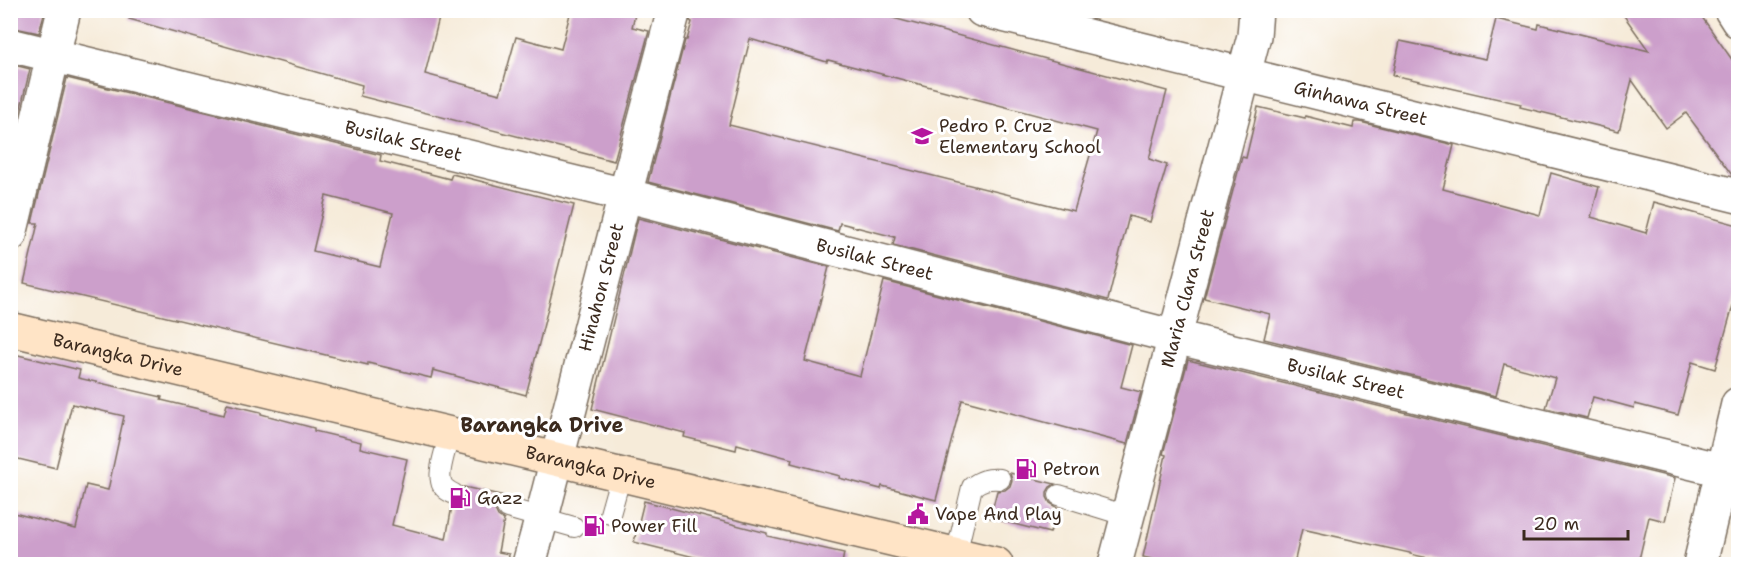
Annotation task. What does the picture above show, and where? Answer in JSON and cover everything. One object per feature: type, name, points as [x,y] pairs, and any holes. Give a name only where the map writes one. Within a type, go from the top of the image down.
[{"type":"main road","name":"Barangka Drive","points":[[10,329],[996,564]]},
{"type":"street","points":[[10,235],[64,10]]},
{"type":"street","name":"Hinahon Street","points":[[529,564],[674,10]]},
{"type":"street","name":"Ginhawa Street","points":[[982,10],[1738,196]]},
{"type":"street","name":"Maria Clara Street","points":[[1115,564],[1244,76],[1254,36],[1256,10]]},
{"type":"street","points":[[1731,10],[1738,21]]},
{"type":"street","name":"Busilak Street","points":[[10,45],[625,195],[1175,337],[1730,472]]},
{"type":"street","points":[[1700,564],[1730,472],[1738,404]]},
{"type":"lane","points":[[450,434],[441,472],[441,482],[454,494]]},
{"type":"lane","points":[[610,514],[621,475]]},
{"type":"lane","points":[[956,555],[972,487],[988,478],[999,479]]},
{"type":"lane","points":[[1059,495],[1127,516]]},
{"type":"lane","points":[[507,508],[574,527]]},
{"type":"building","points":[[10,10],[45,10],[39,33],[10,27]]},
{"type":"building","points":[[130,10],[441,10],[425,74],[500,94],[516,37],[561,49],[571,10],[636,10],[632,27],[649,31],[614,161],[360,96],[362,85],[129,19]]},
{"type":"building","name":"Pedro P. Cruz Elementary School","points":[[692,10],[863,10],[1167,91],[1149,159],[1167,165],[1150,222],[1129,216],[1108,300],[893,245],[895,237],[840,223],[838,231],[648,182],[685,40],[687,40],[692,22],[690,21]],"holes":[[[750,39],[827,62],[828,60],[1097,131],[1074,211],[729,125]]]},
{"type":"building","points":[[1620,10],[1697,10],[1738,68],[1738,177],[1732,175],[1686,113],[1666,128],[1632,80],[1619,131],[1520,107],[1521,104],[1393,75],[1400,41],[1486,59],[1496,19],[1538,29],[1539,24],[1649,51]]},
{"type":"building","points":[[10,64],[30,69],[10,153]]},
{"type":"building","points":[[67,78],[381,155],[380,161],[450,179],[452,174],[574,205],[526,395],[433,370],[431,378],[368,363],[368,365],[24,283],[38,223],[32,223]],"holes":[[[326,196],[393,213],[380,267],[313,251]]]},
{"type":"building","points":[[1258,107],[1353,128],[1354,122],[1360,122],[1454,145],[1443,189],[1540,215],[1551,173],[1599,187],[1591,217],[1646,233],[1654,202],[1738,225],[1738,288],[1715,369],[1692,362],[1678,415],[1635,404],[1634,408],[1593,397],[1587,418],[1546,408],[1555,378],[1504,364],[1496,396],[1264,339],[1270,314],[1204,298],[1242,157],[1246,158]]},
{"type":"building","points":[[638,218],[829,267],[805,361],[860,376],[884,281],[1132,345],[1121,387],[1141,392],[1127,444],[962,400],[936,500],[839,478],[840,476],[791,463],[792,459],[737,444],[736,450],[684,437],[685,433],[592,409]]},
{"type":"building","points":[[10,353],[80,370],[78,378],[162,397],[161,400],[224,415],[227,404],[261,412],[261,414],[314,428],[314,431],[361,442],[360,448],[407,459],[392,525],[446,539],[452,506],[464,500],[466,494],[464,487],[505,496],[498,500],[495,510],[504,520],[498,552],[509,554],[508,564],[10,564],[10,512],[76,529],[86,485],[108,490],[124,416],[72,404],[56,468],[10,457]]},
{"type":"building","points":[[1188,360],[1675,478],[1665,521],[1649,517],[1638,564],[1454,564],[1302,529],[1294,564],[1173,564],[1143,557],[1166,455],[1163,454]]},
{"type":"building","points":[[1010,473],[1055,484],[1047,492],[1050,503],[1057,507],[1050,533],[990,518],[997,491],[1005,490],[1010,486],[1012,480]]},
{"type":"building","points":[[644,501],[767,533],[767,536],[844,553],[842,564],[722,564],[634,542]]},
{"type":"place","name":"Pedro P. Cruz Elementary School","points":[[922,136]]},
{"type":"place","name":"Petron","points":[[1026,469]]},
{"type":"place","name":"Gazz","points":[[460,498]]},
{"type":"place","name":"Vape And Play","points":[[918,514]]},
{"type":"place","name":"Power Fill","points":[[594,526]]},
{"type":"district","name":"Barangka Drive","points":[[542,425]]}]
